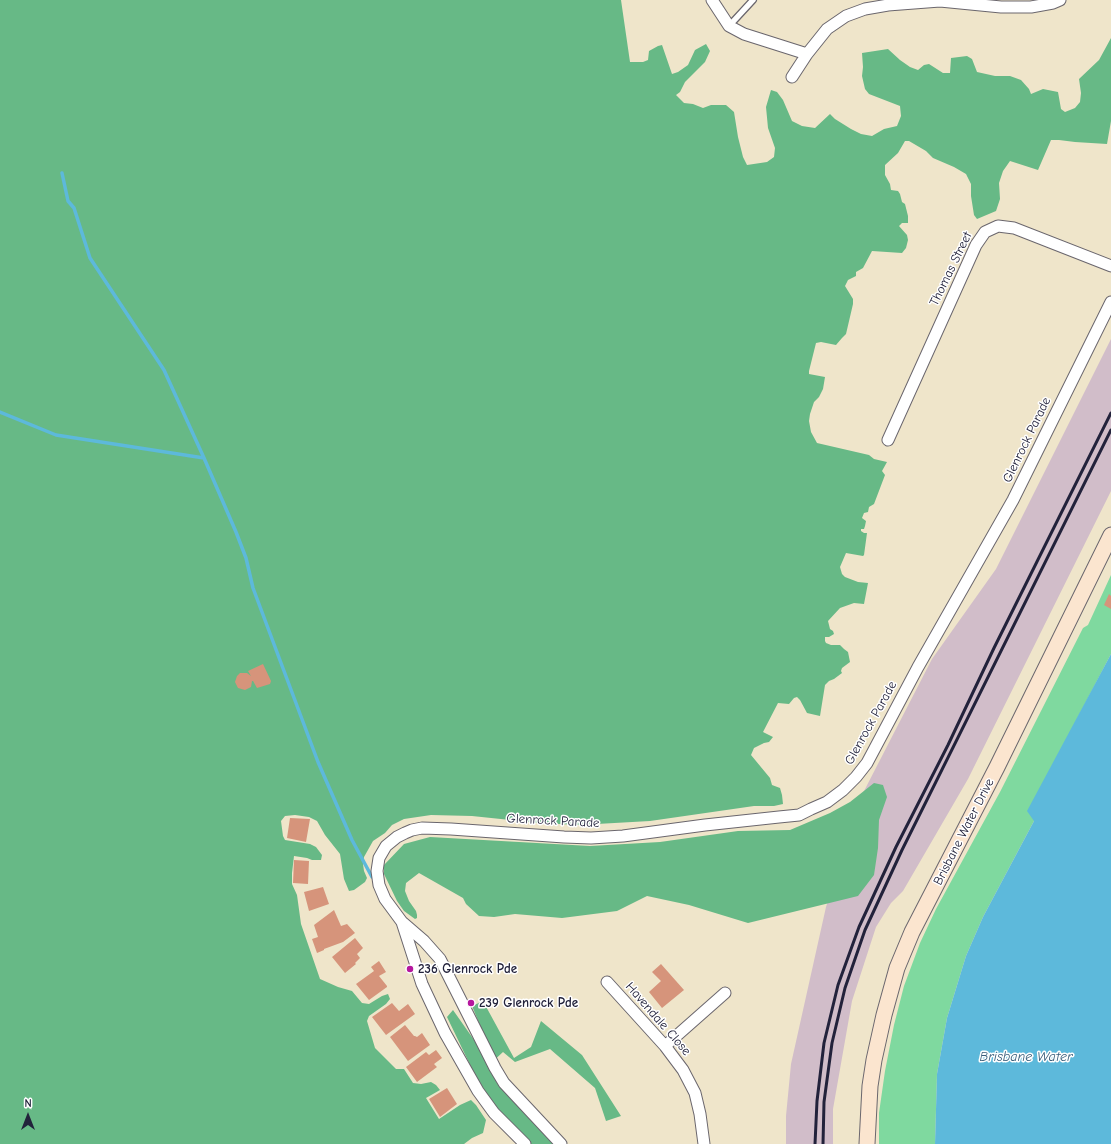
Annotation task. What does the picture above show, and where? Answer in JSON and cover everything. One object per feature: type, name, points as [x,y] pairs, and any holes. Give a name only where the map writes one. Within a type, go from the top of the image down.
[{"type":"main road","name":"Brisbane Water Drive","points":[[868,1144],[870,1086],[877,1045],[897,968],[912,932],[997,767],[1111,535]]},
{"type":"street","points":[[712,0],[729,26],[744,34],[807,54]]},
{"type":"street","points":[[792,76],[827,29],[846,16],[864,9],[888,5],[940,1],[1001,7],[1031,7],[1053,3],[1060,0]]},
{"type":"street","name":"Thomas Street","points":[[888,440],[976,244],[985,232],[998,226],[1014,228],[1111,266]]},
{"type":"street","name":"Glenrock Parade","points":[[561,1144],[504,1083],[440,959],[424,941],[402,922],[384,899],[379,885],[377,872],[379,858],[386,846],[398,837],[412,830],[422,828],[578,838],[623,836],[799,814],[826,802],[843,790],[867,763],[918,667],[1013,500],[1111,302]]},
{"type":"street","name":"Glenrock Parade","points":[[402,922],[422,984],[445,1033],[478,1091],[494,1113],[525,1144]]},
{"type":"street","name":"Havendale Close","points":[[607,982],[665,1046],[683,1070],[695,1093],[700,1114],[704,1144]]},
{"type":"street","points":[[665,1046],[725,993]]},
{"type":"lane","points":[[729,26],[753,0]]},
{"type":"shaded area","points":[[1111,339],[1111,491],[968,779],[903,891],[891,903],[876,927],[852,1001],[833,1109],[833,1144],[786,1144],[786,1116],[791,1064],[826,907],[863,793],[932,659],[996,569]]},
{"type":"green space","points":[[0,0],[621,0],[630,62],[643,62],[648,60],[649,51],[662,45],[672,74],[688,65],[695,50],[706,44],[710,51],[705,62],[685,82],[680,92],[676,95],[684,103],[693,104],[703,108],[711,105],[726,105],[734,112],[738,137],[743,157],[747,165],[767,162],[774,157],[775,148],[768,128],[766,107],[771,90],[777,92],[783,100],[792,121],[802,126],[815,128],[830,114],[851,129],[861,134],[872,136],[884,129],[897,126],[901,116],[900,106],[869,94],[865,89],[862,76],[862,53],[888,49],[910,67],[918,70],[924,65],[929,64],[943,73],[950,73],[951,58],[967,56],[972,59],[977,72],[995,76],[1010,76],[1021,80],[1029,89],[1031,94],[1043,89],[1058,92],[1061,109],[1065,112],[1075,108],[1080,102],[1081,93],[1079,79],[1099,60],[1111,38],[1111,121],[1107,144],[1051,140],[1038,170],[1010,161],[1003,171],[999,183],[1000,199],[996,211],[977,219],[974,215],[971,184],[966,174],[933,158],[926,151],[909,141],[905,141],[898,153],[885,165],[885,175],[890,184],[891,190],[898,191],[902,202],[905,204],[908,223],[902,223],[899,226],[907,235],[908,240],[906,248],[902,253],[872,251],[863,268],[856,272],[856,276],[848,280],[845,286],[853,299],[853,304],[846,334],[836,345],[821,342],[816,343],[809,371],[809,374],[825,377],[823,389],[819,397],[814,402],[809,421],[811,432],[817,443],[869,455],[874,459],[887,462],[882,471],[885,475],[874,504],[869,507],[868,512],[864,513],[862,518],[866,521],[864,529],[861,529],[861,531],[867,533],[864,555],[846,553],[840,567],[842,574],[845,577],[858,582],[868,583],[864,604],[854,603],[840,608],[828,621],[830,629],[834,634],[829,637],[825,637],[826,643],[831,645],[840,645],[848,652],[850,662],[842,668],[842,673],[825,685],[820,716],[807,713],[797,697],[794,698],[789,704],[778,703],[763,732],[773,737],[769,742],[754,748],[751,755],[770,778],[772,785],[780,788],[783,804],[774,806],[754,806],[650,821],[579,825],[539,823],[472,816],[431,815],[404,819],[392,825],[385,833],[373,841],[364,857],[364,871],[367,878],[365,882],[354,890],[349,891],[344,879],[340,854],[325,835],[317,821],[309,817],[295,815],[285,816],[281,821],[285,840],[310,844],[316,847],[322,855],[321,860],[312,860],[294,856],[292,873],[292,884],[297,895],[301,924],[320,979],[352,991],[362,1003],[369,1004],[388,994],[390,999],[386,1004],[369,1016],[367,1021],[375,1048],[396,1069],[404,1069],[413,1083],[421,1084],[431,1082],[436,1085],[440,1090],[426,1098],[439,1119],[460,1105],[471,1100],[476,1105],[486,1120],[483,1133],[464,1144],[0,1144]]},
{"type":"green space","points":[[1111,575],[1111,654],[1078,717],[1034,821],[983,917],[966,956],[947,1018],[937,1074],[935,1144],[879,1144],[879,1113],[894,1025],[904,986],[920,943],[936,909],[1000,792],[1083,628],[1088,625]]},
{"type":"green space","points":[[874,783],[883,785],[887,797],[879,820],[878,848],[874,875],[858,896],[748,923],[689,905],[647,896],[617,911],[562,918],[515,914],[494,917],[479,916],[466,904],[463,898],[419,873],[406,883],[405,891],[409,901],[416,911],[417,918],[415,919],[404,911],[397,901],[384,874],[384,865],[404,844],[430,837],[590,846],[660,842],[738,831],[790,830],[830,813],[850,802]]},
{"type":"green space","points":[[483,1001],[514,1058],[531,1047],[541,1021],[582,1055],[621,1116],[606,1121],[595,1088],[550,1049],[515,1062],[503,1052],[488,1066],[502,1089],[553,1144],[529,1144],[493,1109],[447,1017],[453,1010],[479,1047],[487,1042],[472,1006]]},
{"type":"water","name":"Brisbane Water","points":[[1111,654],[1111,1144],[935,1144],[937,1074],[947,1018],[966,956],[983,917],[1034,821],[1027,811]]},
{"type":"building","points":[[1109,594],[1111,596],[1111,609],[1104,605]]},
{"type":"building","points":[[263,664],[271,681],[270,684],[257,688],[252,681],[251,687],[245,690],[238,688],[235,682],[240,673],[247,673],[251,676],[248,671]]},
{"type":"building","points":[[290,818],[310,819],[306,842],[287,838]]},
{"type":"building","points":[[294,860],[309,861],[308,884],[293,883]]},
{"type":"building","points":[[323,887],[329,904],[309,911],[304,892]]},
{"type":"building","points":[[334,910],[341,926],[347,924],[355,933],[343,942],[317,953],[312,939],[318,937],[314,925]]},
{"type":"building","points":[[355,938],[363,948],[357,954],[360,958],[355,963],[356,964],[345,973],[332,957]]},
{"type":"building","points":[[379,961],[386,972],[379,976],[387,987],[369,1000],[356,984],[374,971],[371,967]]},
{"type":"building","points":[[661,964],[684,990],[662,1008],[649,992],[661,981],[652,972]]},
{"type":"building","points":[[392,1003],[399,1011],[408,1004],[415,1014],[386,1035],[372,1017]]},
{"type":"building","points":[[405,1025],[414,1036],[417,1037],[422,1033],[430,1045],[408,1061],[390,1037]]},
{"type":"building","points":[[436,1050],[442,1058],[434,1064],[437,1067],[417,1082],[406,1067],[426,1052],[429,1055]]},
{"type":"building","points":[[447,1088],[457,1104],[440,1117],[429,1099]]},
{"type":"waterway","points":[[62,173],[68,201],[74,208],[90,258],[164,370],[204,458]]},
{"type":"waterway","points":[[0,412],[56,435],[204,458],[246,558],[253,588],[318,762],[352,840],[372,877]]},
{"type":"railway","points":[[815,1144],[817,1101],[824,1043],[838,985],[859,927],[896,847],[948,745],[994,648],[1111,413]]},
{"type":"railway","points":[[823,1144],[824,1102],[832,1043],[845,988],[865,930],[902,850],[1111,430]]},
{"type":"place","name":"236 Glenrock Pde","points":[[410,969]]},
{"type":"place","name":"239 Glenrock Pde","points":[[471,1003]]}]
